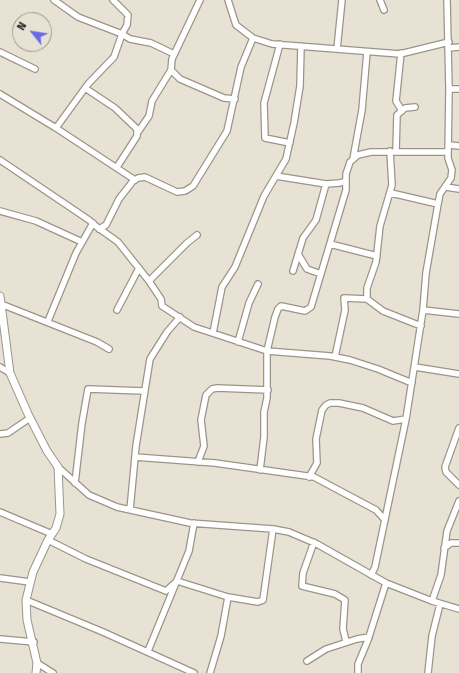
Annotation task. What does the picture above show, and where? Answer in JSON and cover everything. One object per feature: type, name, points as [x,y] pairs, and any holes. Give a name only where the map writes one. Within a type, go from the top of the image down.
[{"type":"street","points":[[54,0],[78,16],[122,34],[130,39],[151,43],[174,54]]},
{"type":"street","points":[[56,128],[85,88],[114,57],[122,34],[127,25],[128,15],[113,0]]},
{"type":"street","points":[[117,167],[149,116],[154,97],[171,70],[174,54],[200,0]]},
{"type":"street","points":[[228,0],[236,25],[252,38],[280,44],[367,52],[401,53],[449,45],[459,47]]},
{"type":"street","points":[[337,49],[342,0]]},
{"type":"street","points":[[380,0],[384,10]]},
{"type":"street","points":[[371,575],[375,567],[406,419],[421,326],[426,273],[440,194],[451,178],[452,170],[448,152],[449,45],[447,0]]},
{"type":"street","points":[[99,229],[106,225],[119,199],[135,180],[141,177],[145,177],[177,192],[190,189],[225,136],[235,99],[241,67],[252,38]]},
{"type":"street","points":[[280,44],[264,103],[265,138],[290,143]]},
{"type":"street","points":[[214,333],[222,287],[235,267],[264,196],[286,159],[300,86],[301,46]]},
{"type":"street","points":[[0,52],[35,69]]},
{"type":"street","points":[[260,470],[264,437],[264,412],[268,390],[267,351],[278,309],[281,306],[300,311],[309,310],[346,190],[346,174],[353,159],[362,110],[367,52]]},
{"type":"street","points":[[401,53],[396,101],[402,111]]},
{"type":"street","points":[[171,70],[180,79],[224,98],[235,99]]},
{"type":"street","points":[[85,88],[115,108],[138,132]]},
{"type":"street","points":[[449,88],[459,88]]},
{"type":"street","points":[[0,94],[56,128],[135,180]]},
{"type":"street","points":[[396,151],[397,115],[405,108],[415,107]]},
{"type":"street","points":[[449,145],[459,146]]},
{"type":"street","points":[[360,298],[375,267],[380,226],[391,193],[390,151]]},
{"type":"street","points":[[353,159],[358,155],[371,152],[448,152]]},
{"type":"street","points":[[0,160],[93,223],[124,247],[161,299],[162,306],[194,327],[267,351],[335,357],[363,363],[412,383]]},
{"type":"street","points":[[276,176],[326,184],[340,184],[346,181]]},
{"type":"street","points":[[293,271],[303,238],[316,220],[326,184]]},
{"type":"street","points":[[446,186],[459,189]]},
{"type":"street","points":[[391,193],[438,204]]},
{"type":"street","points":[[0,211],[36,221],[82,242]]},
{"type":"street","points":[[48,322],[76,253],[93,223]]},
{"type":"street","points":[[149,281],[186,243],[197,235]]},
{"type":"street","points":[[330,244],[377,256]]},
{"type":"street","points":[[298,254],[307,269],[321,274]]},
{"type":"street","points":[[117,310],[139,268]]},
{"type":"street","points":[[238,342],[249,303],[258,284]]},
{"type":"street","points":[[367,286],[367,299]]},
{"type":"street","points":[[0,296],[10,373],[30,418],[47,451],[58,467],[74,483],[100,501],[130,510],[194,523],[273,529],[294,533],[314,542],[386,583],[440,604],[459,609]]},
{"type":"street","points":[[335,357],[345,310],[344,298],[367,299],[382,311],[421,326]]},
{"type":"street","points":[[1,304],[48,322],[110,349]]},
{"type":"street","points":[[423,310],[459,314]]},
{"type":"street","points":[[130,510],[135,457],[144,390],[150,359],[164,337],[180,317]]},
{"type":"street","points":[[0,366],[10,373]]},
{"type":"street","points":[[415,367],[459,374]]},
{"type":"street","points":[[74,483],[87,390],[90,388],[144,390]]},
{"type":"street","points":[[198,462],[204,446],[201,420],[206,395],[212,389],[217,388],[268,390]]},
{"type":"street","points":[[309,477],[317,463],[316,438],[322,410],[326,405],[330,403],[339,403],[363,408],[393,421],[406,419]]},
{"type":"street","points":[[0,434],[8,433],[30,418]]},
{"type":"street","points":[[459,428],[445,467],[446,472],[459,485]]},
{"type":"street","points":[[135,457],[198,462],[309,477],[376,510],[385,520]]},
{"type":"street","points":[[36,673],[37,663],[34,642],[27,620],[26,600],[30,582],[50,537],[56,528],[60,514],[58,467]]},
{"type":"street","points":[[432,601],[440,576],[450,521],[459,501]]},
{"type":"street","points":[[376,510],[387,510]]},
{"type":"street","points":[[0,512],[50,537],[86,559],[166,591],[177,581]]},
{"type":"street","points":[[148,651],[189,551],[194,523]]},
{"type":"street","points":[[177,581],[228,597],[258,602],[263,600],[273,529]]},
{"type":"street","points":[[314,542],[303,573],[302,586],[335,594],[345,600],[343,629],[346,642]]},
{"type":"street","points":[[444,548],[451,543],[459,543]]},
{"type":"street","points":[[375,567],[380,580]]},
{"type":"street","points":[[0,578],[30,582]]},
{"type":"street","points":[[358,673],[358,664],[369,637],[386,583]]},
{"type":"street","points":[[210,673],[220,636],[228,597]]},
{"type":"street","points":[[26,600],[148,651],[194,673]]},
{"type":"street","points":[[428,673],[432,636],[440,604]]},
{"type":"street","points":[[307,661],[326,649],[346,642],[369,637]]},
{"type":"street","points":[[0,639],[34,642]]},
{"type":"street","points":[[37,663],[53,673]]}]
